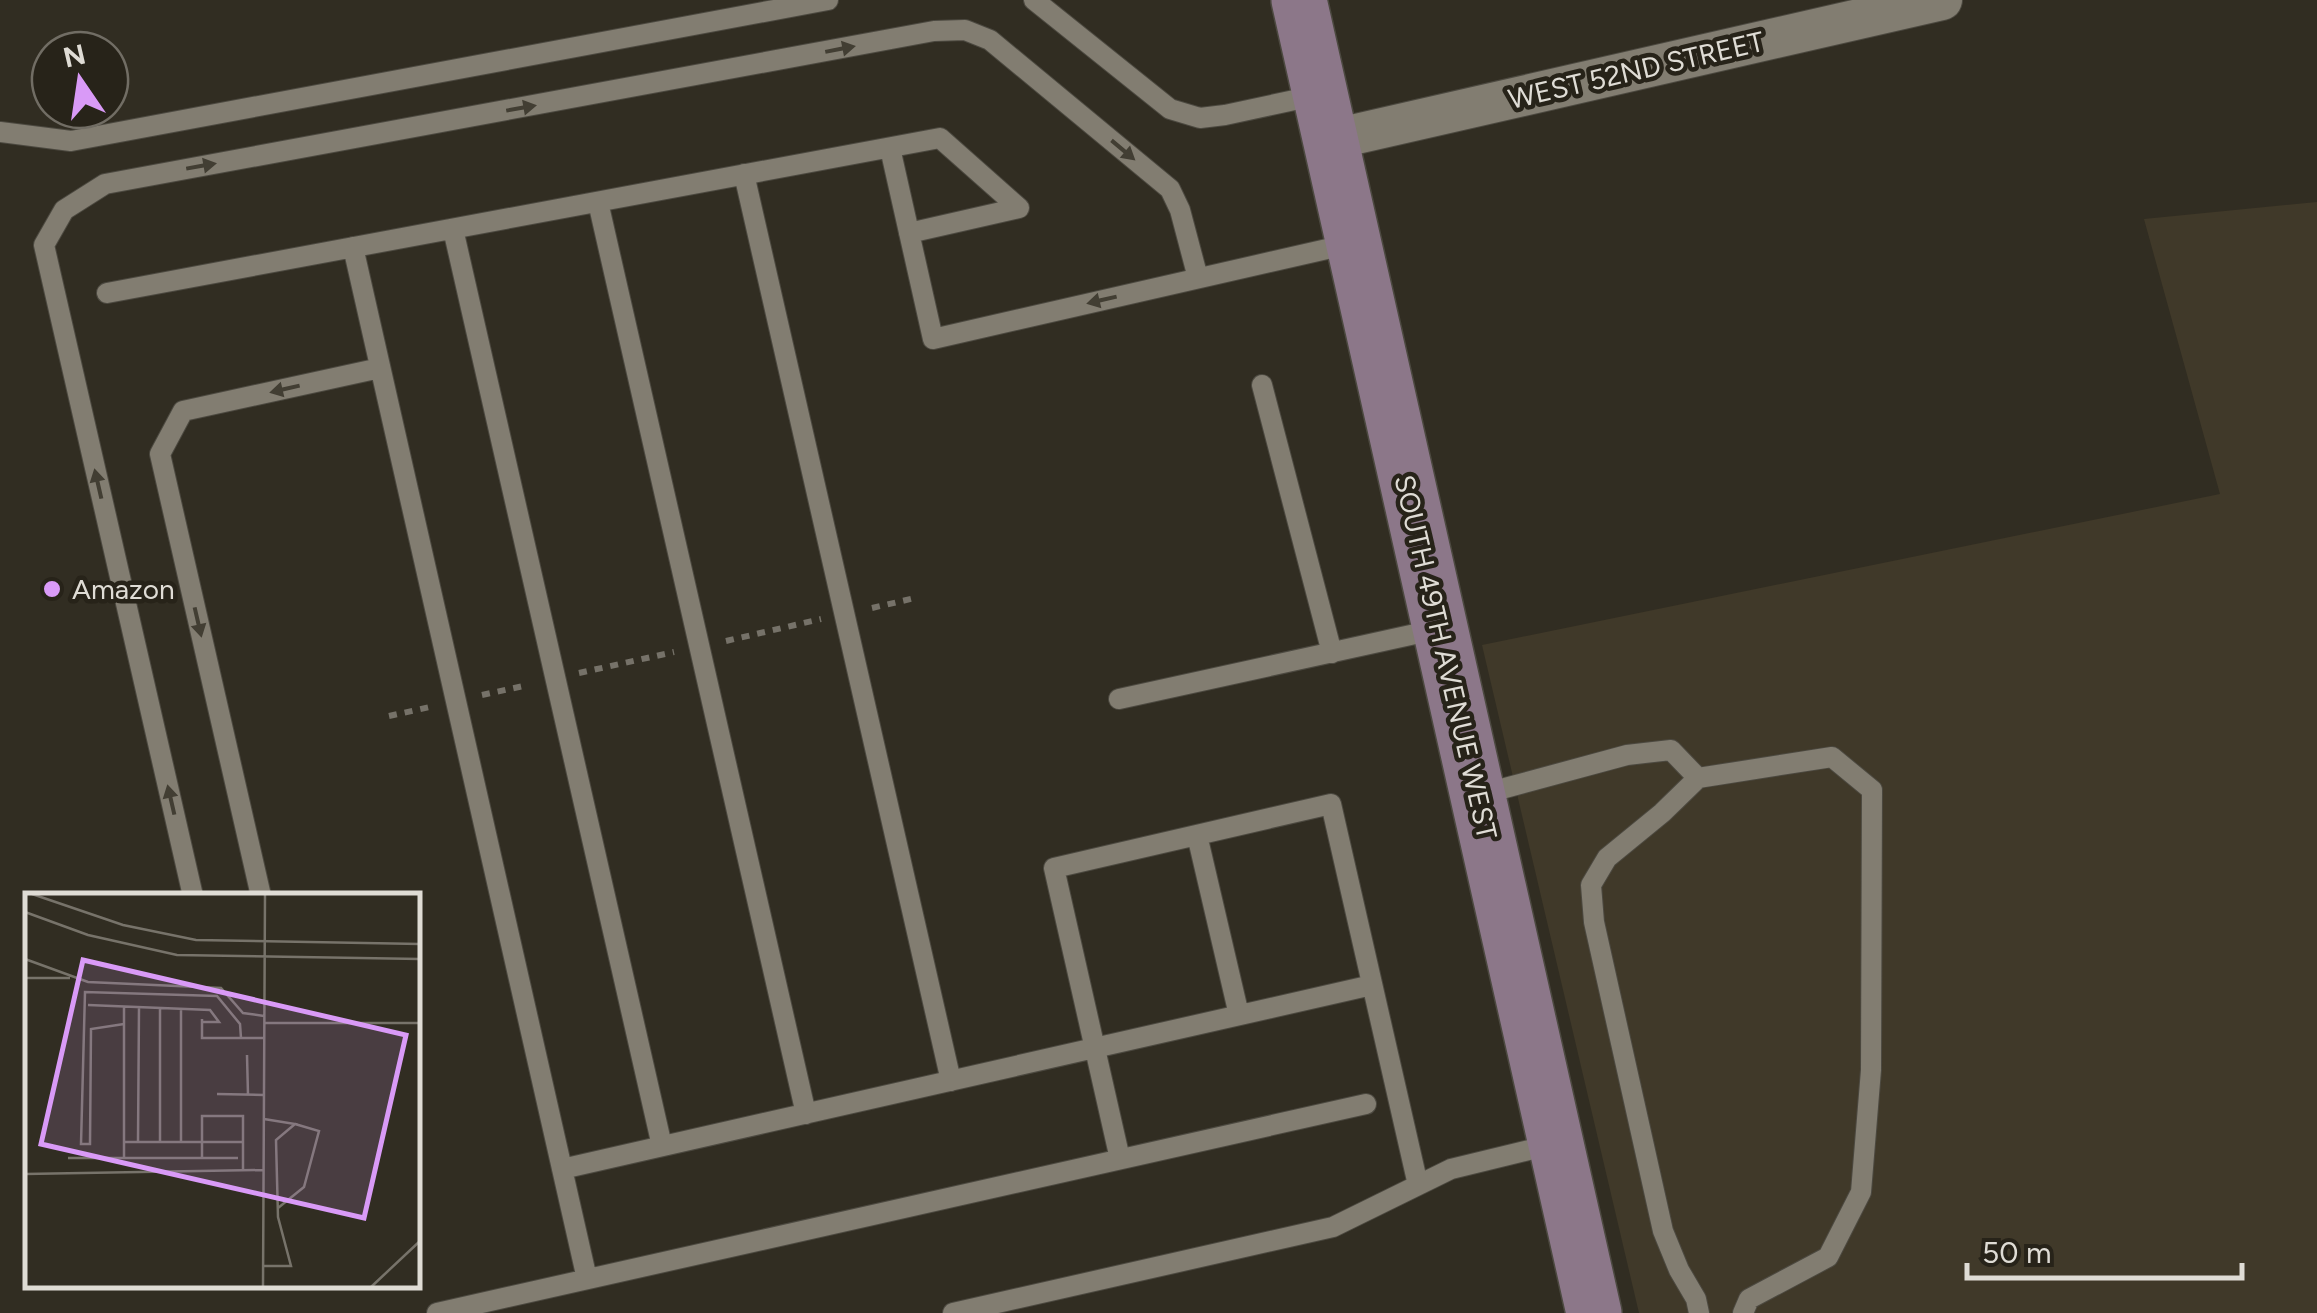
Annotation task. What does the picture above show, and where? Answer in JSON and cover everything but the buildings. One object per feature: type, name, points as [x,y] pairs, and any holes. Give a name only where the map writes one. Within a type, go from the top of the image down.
[{"type":"street","name":"SOUTH 49TH AVENUE WEST","points":[[1298,0],[1594,1313]]},
{"type":"street","name":"WEST 52ND STREET","points":[[1325,117],[1942,0]]},
{"type":"lane","points":[[0,132],[71,141],[828,0]]},
{"type":"lane","points":[[1034,0],[1170,109],[1200,118],[1325,117]]},
{"type":"lane","points":[[192,893],[44,245],[64,210],[105,184],[934,32],[965,30],[990,40],[1170,189],[1180,210],[1198,278]]},
{"type":"lane","points":[[107,293],[940,138],[1019,208],[909,233]]},
{"type":"lane","points":[[890,148],[933,339],[1354,243]]},
{"type":"lane","points":[[744,174],[951,1081]]},
{"type":"lane","points":[[598,202],[806,1114]]},
{"type":"lane","points":[[454,229],[662,1146]]},
{"type":"lane","points":[[352,247],[587,1279]]},
{"type":"lane","points":[[259,893],[160,454],[182,411],[380,368]]},
{"type":"lane","points":[[1262,385],[1332,654]]},
{"type":"lane","points":[[1120,699],[1440,629]]},
{"type":"lane","points":[[1478,796],[1627,756],[1671,750],[1698,778]]},
{"type":"lane","points":[[1699,1313],[1663,1231],[1594,922],[1592,885],[1606,858],[1698,778],[1832,757],[1872,790],[1871,1070],[1861,1192],[1828,1256],[1749,1299],[1743,1313]]},
{"type":"lane","points":[[1120,1159],[1054,868],[1331,804],[1418,1185]]},
{"type":"lane","points":[[1197,835],[1239,1015]]},
{"type":"lane","points":[[562,1170],[1372,985]]},
{"type":"lane","points":[[438,1313],[1366,1104]]},
{"type":"lane","points":[[953,1313],[1332,1227],[1451,1169],[1556,1144]]},
{"type":"path","points":[[389,716],[915,598]]},
{"type":"shaded area","points":[[2317,202],[2317,1313],[1639,1313],[1482,645],[2220,494],[2144,219]]},
{"type":"place","name":"Amazon","points":[[52,589]]}]
